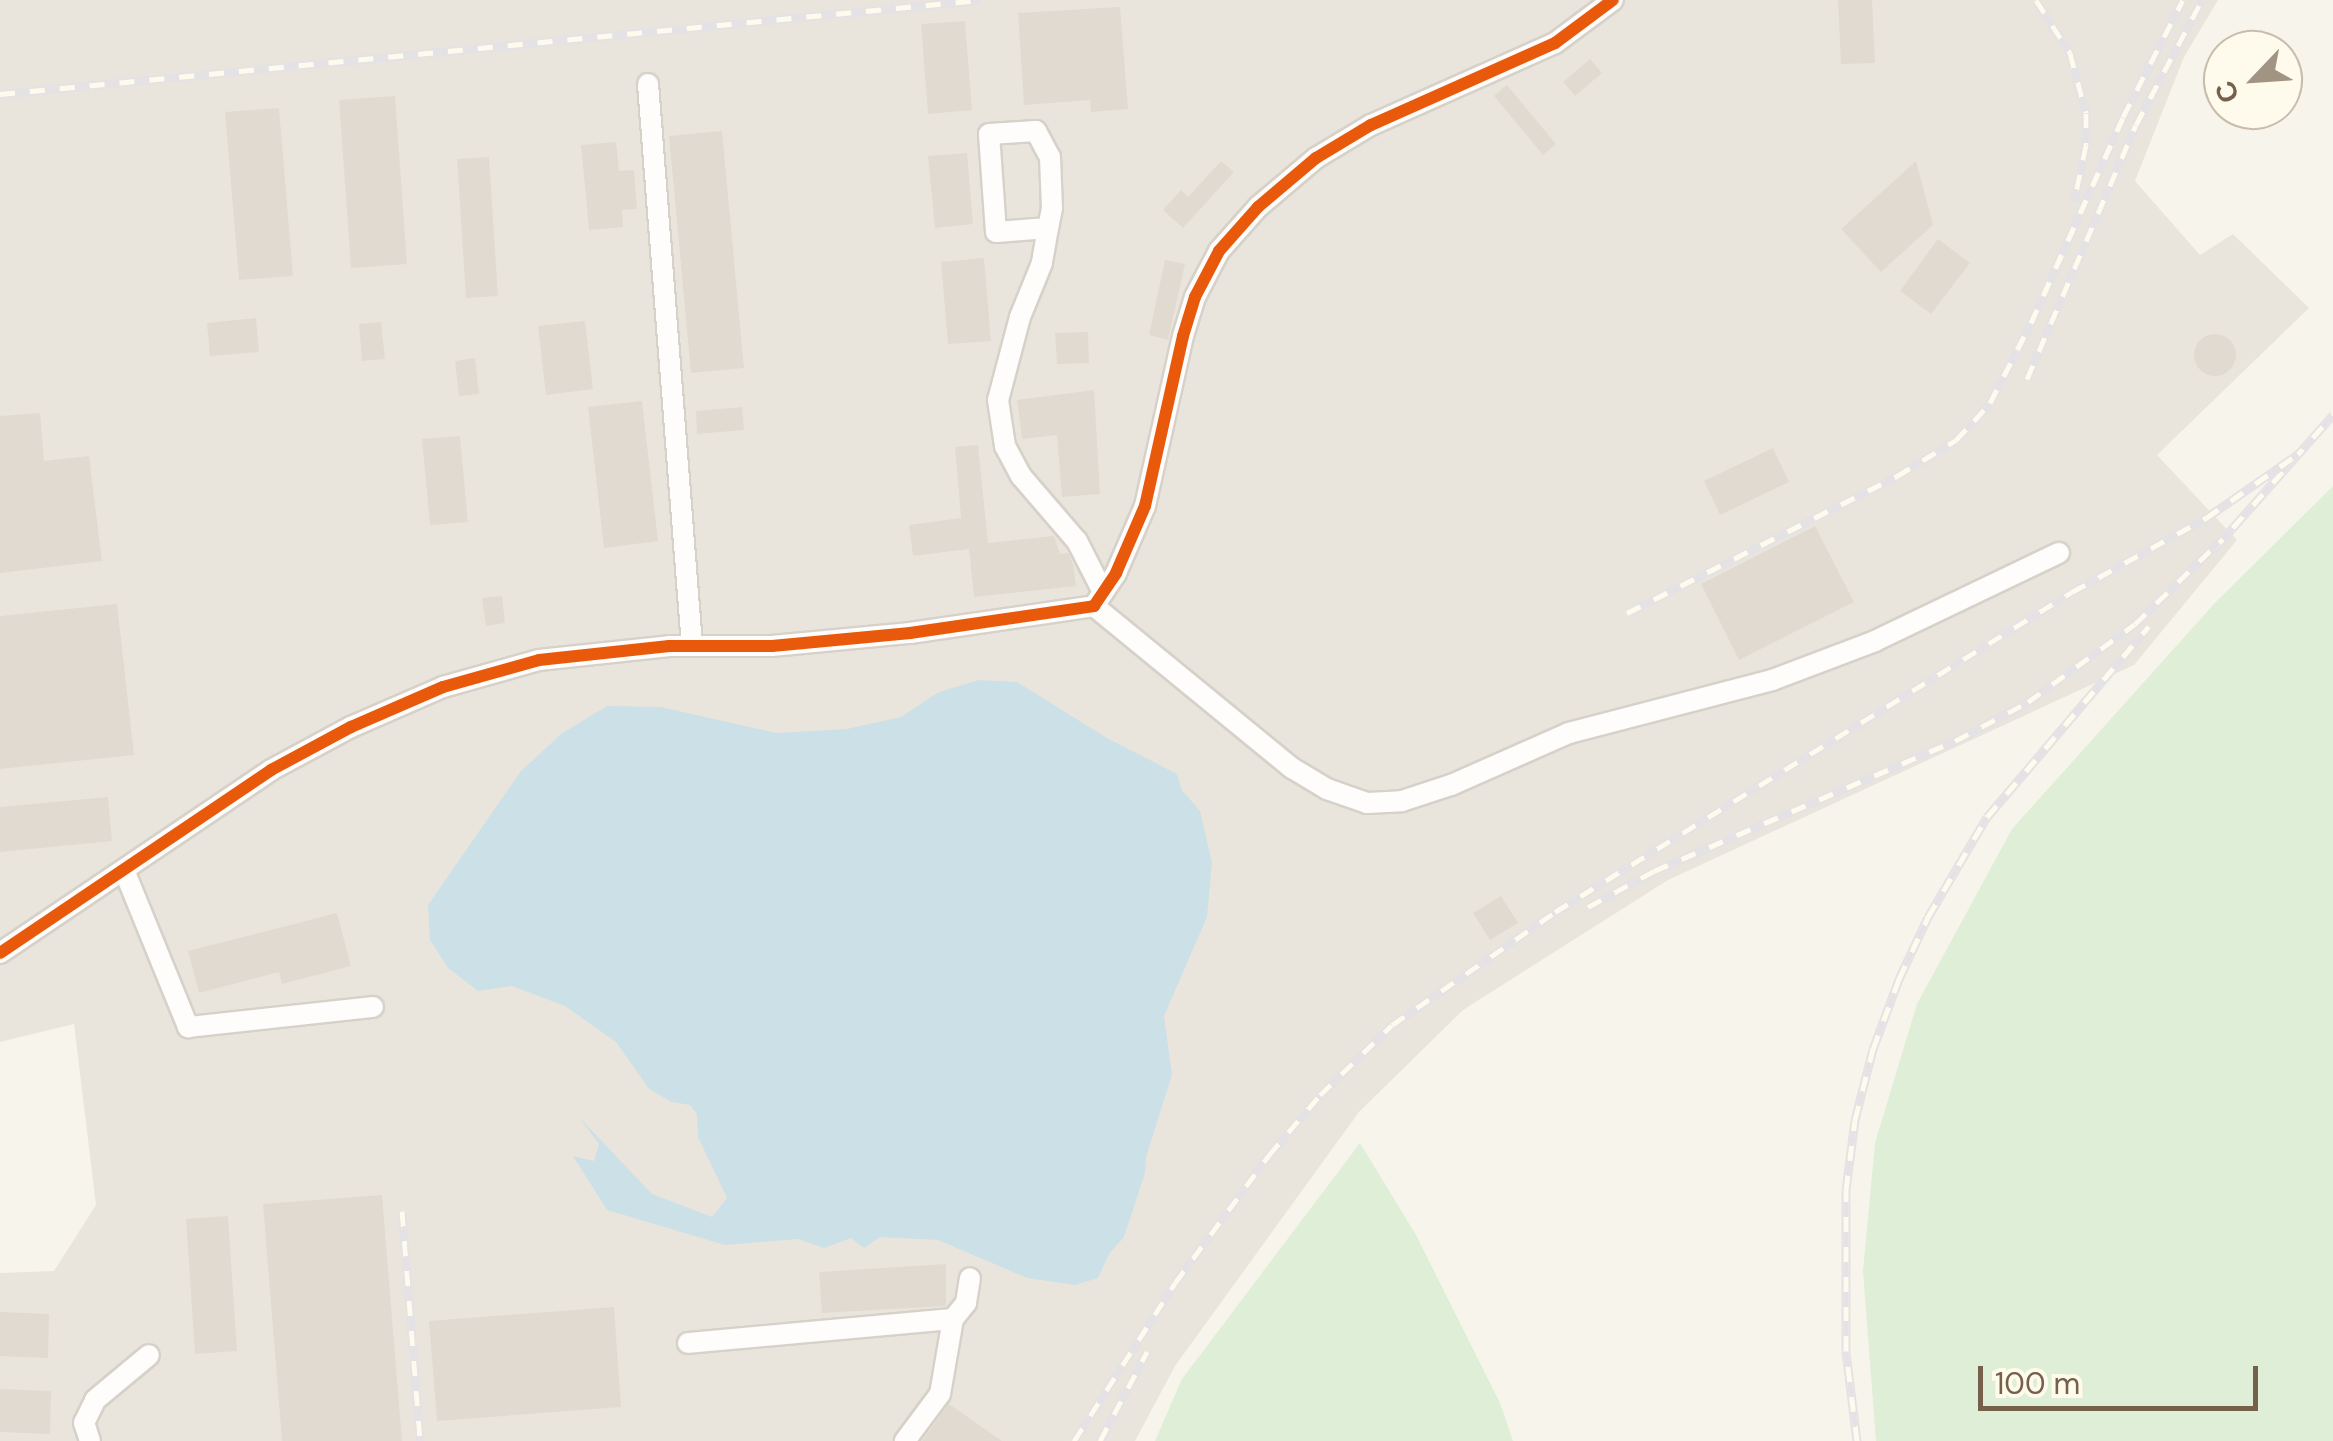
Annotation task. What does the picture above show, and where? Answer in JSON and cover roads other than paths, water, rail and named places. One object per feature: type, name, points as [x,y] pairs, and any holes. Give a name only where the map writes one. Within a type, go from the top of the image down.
[{"type":"street","points":[[1098,599],[1145,506],[1196,297],[1232,236],[1258,207],[1316,158],[1371,125],[1554,43],[1613,0]]},
{"type":"street","points":[[648,84],[692,646]]},
{"type":"street","points":[[1048,228],[996,232],[989,134],[1036,131],[1050,157],[1052,208],[1048,228],[998,400],[1005,446],[1020,476],[1077,541],[1098,599],[1292,768],[1327,789],[1367,804],[1402,801],[1450,785],[1569,733],[1772,680],[1876,641],[2059,553]]},
{"type":"street","points":[[0,953],[271,770],[443,687],[540,660],[692,646],[772,646],[890,635],[1098,599]]},
{"type":"street","points":[[124,870],[188,1027],[373,1007]]},
{"type":"street","points":[[906,1441],[940,1394],[952,1319],[966,1303],[970,1278]]},
{"type":"street","points":[[688,1344],[952,1319]]},
{"type":"street","points":[[90,1441],[84,1423],[96,1400],[148,1355]]},
{"type":"railway","points":[[0,94],[979,0]]},
{"type":"railway","points":[[2036,0],[2070,53],[2086,113],[2086,145],[2074,202]]},
{"type":"railway","points":[[1627,613],[1897,476],[1956,440],[1974,421],[1990,403],[2031,323],[2123,117],[2183,0]]},
{"type":"railway","points":[[2027,379],[2136,125],[2202,0]]},
{"type":"railway","points":[[2213,550],[2333,415]]},
{"type":"railway","points":[[1074,1441],[1175,1283],[1269,1155],[1320,1095],[1392,1025],[1555,912],[2072,592],[2206,518],[2298,454]]},
{"type":"railway","points":[[1588,907],[1654,871],[1955,741],[2028,702],[2135,624],[2219,542]]},
{"type":"railway","points":[[1857,1441],[1846,1351],[1846,1190],[1855,1120],[1873,1049],[1928,917],[1987,817],[2149,626]]},
{"type":"railway","points":[[402,1211],[420,1441]]},
{"type":"railway","points":[[1100,1441],[1147,1352]]}]
